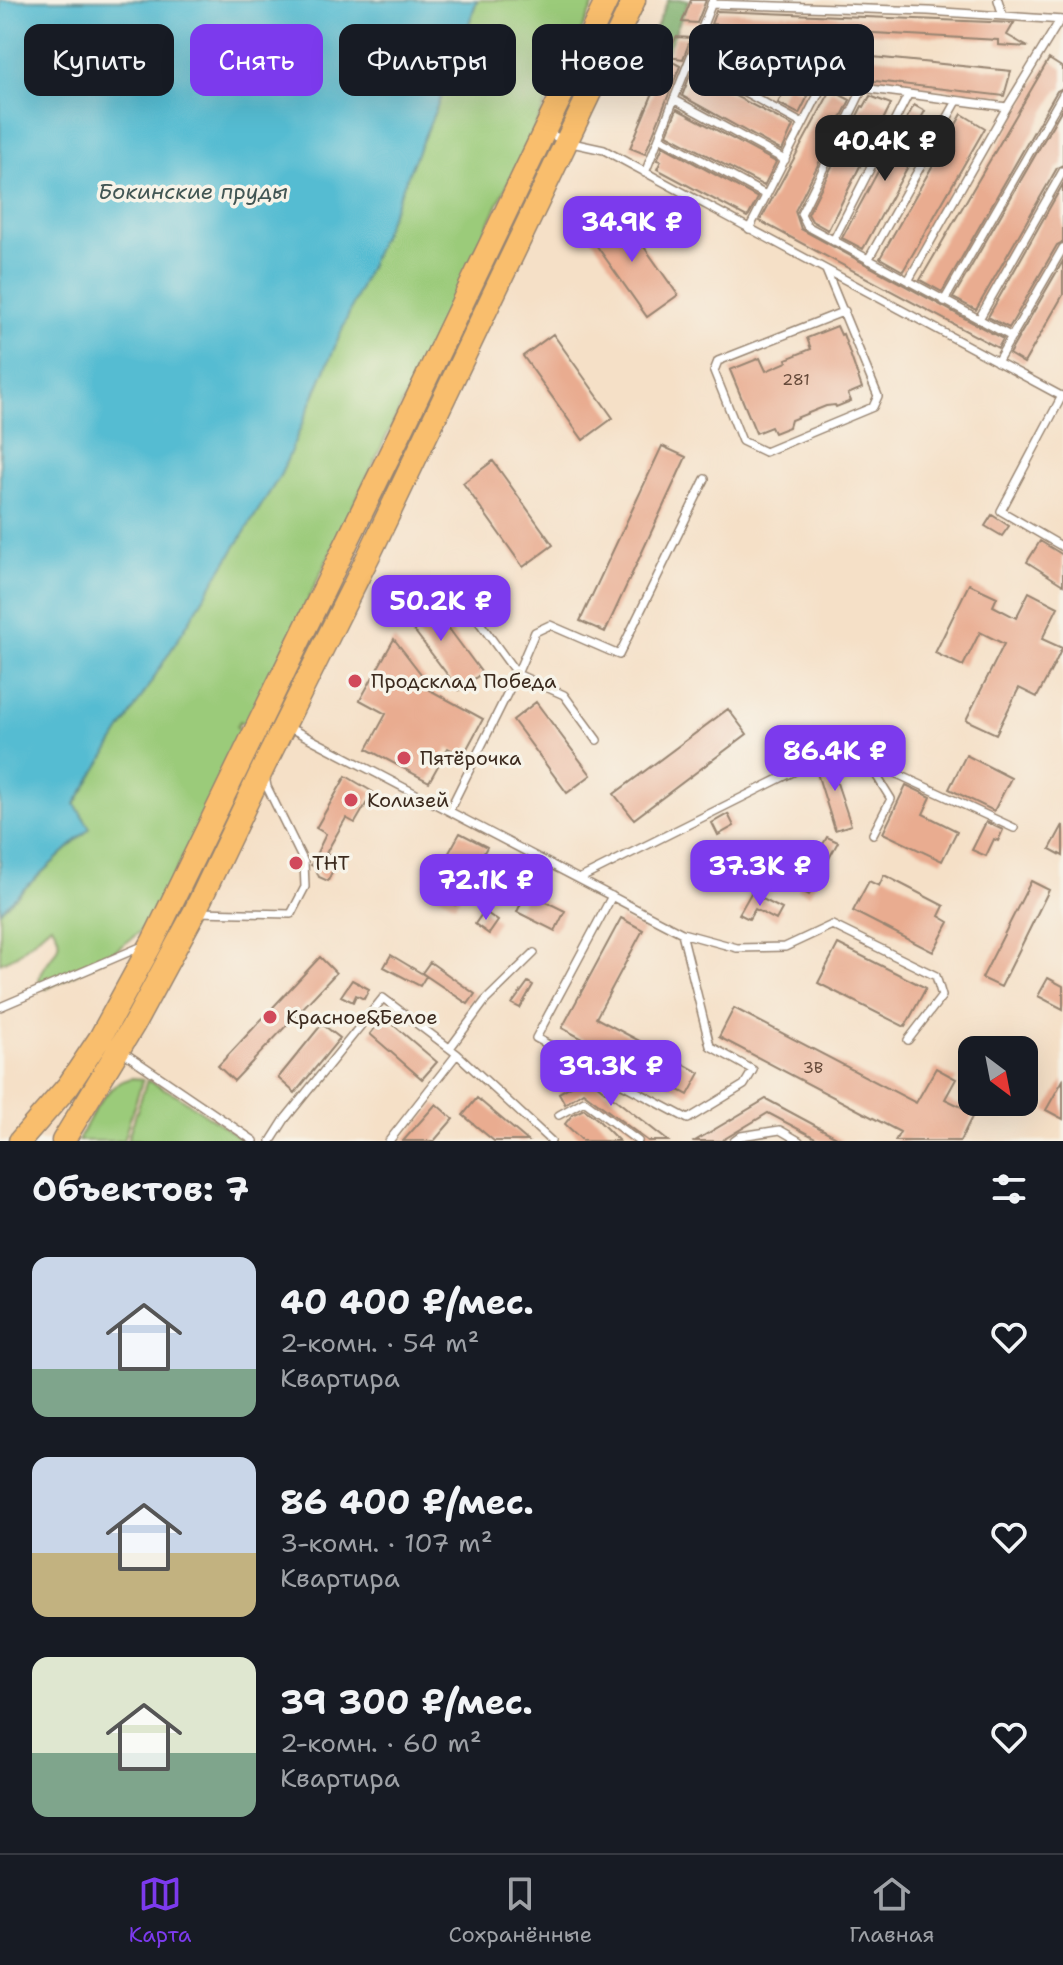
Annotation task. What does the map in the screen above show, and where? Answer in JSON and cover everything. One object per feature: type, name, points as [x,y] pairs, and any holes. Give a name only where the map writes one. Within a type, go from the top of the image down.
[{"type":"main road","points":[[20,1141],[68,1086],[100,1038],[153,941],[607,0]]},
{"type":"main road","points":[[63,1141],[119,1050],[195,911],[634,0]]},
{"type":"lane","points":[[998,0],[1003,16]]},
{"type":"lane","points":[[645,173],[712,2],[1061,20],[1007,107],[908,281]]},
{"type":"lane","points":[[874,90],[1007,107]]},
{"type":"lane","points":[[944,301],[1063,94]]},
{"type":"lane","points":[[833,241],[908,95]]},
{"type":"lane","points":[[752,96],[803,124]]},
{"type":"lane","points":[[749,229],[817,96]]},
{"type":"lane","points":[[859,96],[801,214],[807,226],[1012,337]]},
{"type":"lane","points":[[675,100],[785,160]]},
{"type":"lane","points":[[868,260],[957,101]]},
{"type":"lane","points":[[544,131],[567,142],[604,150],[1062,396],[1001,511],[1063,547]]},
{"type":"lane","points":[[661,138],[766,195]]},
{"type":"lane","points":[[979,319],[1063,171]]},
{"type":"lane","points":[[997,362],[1063,248]]},
{"type":"lane","points":[[826,270],[845,311],[878,396],[873,407],[765,452],[742,441],[714,371],[718,361],[845,311]]},
{"type":"lane","points":[[449,811],[535,632],[550,625],[619,655],[705,479]]},
{"type":"lane","points":[[453,586],[517,674],[564,695],[597,740]]},
{"type":"lane","points":[[285,726],[682,933],[737,948],[785,947],[832,925],[936,976],[942,996],[908,1040]]},
{"type":"lane","points":[[579,879],[849,744],[870,765],[891,799],[873,834]]},
{"type":"lane","points":[[863,758],[1014,828]]},
{"type":"lane","points":[[195,911],[291,914],[305,887],[304,862],[267,787],[264,766]]},
{"type":"lane","points":[[612,896],[536,1038],[688,1119],[744,1085],[753,1070],[710,1046],[682,933]]},
{"type":"lane","points":[[0,1007],[153,941]]},
{"type":"lane","points":[[450,1048],[485,1001],[534,953]]},
{"type":"lane","points":[[271,1141],[285,1119],[383,998],[450,1048],[551,1141]]},
{"type":"lane","points":[[119,1050],[254,1141]]},
{"type":"lane","points":[[389,1141],[457,1054]]},
{"type":"lane","points":[[559,1115],[584,1101],[638,1141]]},
{"type":"lane","points":[[734,1141],[741,1136],[780,1130],[799,1141]]},
{"type":"green space","points":[[477,0],[596,0],[584,24],[532,24],[532,96],[550,96],[248,725],[240,721],[237,727],[245,732],[152,920],[115,950],[46,989],[39,980],[57,947],[57,933],[51,925],[17,955],[0,963],[0,911],[90,828],[75,804],[156,671],[439,96],[516,96],[516,24],[469,24]]},
{"type":"green space","points":[[668,0],[689,0],[673,37],[673,24],[657,24]]},
{"type":"green space","points":[[143,1079],[123,1141],[78,1141],[106,1095],[122,1081]]},
{"type":"green space","points":[[147,1080],[177,1095],[245,1141],[127,1141]]},
{"type":"water","name":"Бокинские пруды","points":[[0,0],[477,0],[469,24],[339,24],[339,96],[441,96],[281,474],[75,804],[90,828],[0,911]]},
{"type":"building","points":[[691,0],[706,0],[697,23],[682,22]]},
{"type":"building","points":[[716,11],[1014,23],[1007,35],[1028,47],[998,45],[998,40],[874,33],[874,24],[711,24]]},
{"type":"building","points":[[676,37],[689,38],[683,59],[673,58]]},
{"type":"building","points":[[874,57],[1011,71],[1004,96],[874,81]]},
{"type":"building","points":[[1049,59],[1063,68],[1063,88],[1057,91],[942,292],[920,280]]},
{"type":"building","points":[[673,62],[680,66],[673,84]]},
{"type":"building","points":[[689,78],[689,96],[735,96],[793,126],[782,151],[682,96]]},
{"type":"building","points":[[652,96],[668,96],[645,154],[630,148]]},
{"type":"building","points":[[782,96],[808,96],[799,114],[778,103]]},
{"type":"building","points":[[828,96],[842,96],[850,100],[795,211],[801,229],[1003,339],[998,348],[760,221]]},
{"type":"building","points":[[870,96],[891,104],[828,230],[812,221],[808,214]]},
{"type":"building","points":[[914,105],[925,111],[909,140],[919,146],[863,249],[842,238]]},
{"type":"building","points":[[1063,107],[1063,165],[1057,168],[976,310],[953,298]]},
{"type":"building","points":[[677,109],[776,162],[764,186],[667,134]]},
{"type":"building","points":[[962,114],[985,128],[903,271],[880,258]]},
{"type":"building","points":[[663,146],[758,198],[749,215],[747,217],[657,169]]},
{"type":"building","points":[[1063,184],[1063,242],[1057,245],[1009,328],[988,317]]},
{"type":"building","points":[[618,210],[678,295],[647,317],[587,232]]},
{"type":"building","points":[[1063,261],[1063,295],[1024,363],[1009,354]]},
{"type":"building","points":[[837,326],[843,334],[862,388],[848,394],[851,401],[836,407],[826,406],[791,420],[789,427],[774,433],[771,427],[756,433],[730,370],[760,358],[766,371],[811,349],[807,338]]},
{"type":"building","points":[[553,334],[613,418],[583,440],[523,356]]},
{"type":"building","points":[[662,446],[686,457],[605,632],[580,621]]},
{"type":"building","points":[[493,461],[553,545],[523,567],[463,483]]},
{"type":"building","points":[[992,515],[1009,526],[1002,536],[985,526]]},
{"type":"building","points":[[1040,541],[1063,555],[1063,585],[1027,562]]},
{"type":"building","points":[[969,584],[997,597],[993,606],[1016,618],[1029,592],[1058,607],[1042,639],[1062,648],[1055,663],[1037,697],[1019,688],[996,734],[966,720],[1004,644],[980,632],[963,666],[935,653]]},
{"type":"building","points":[[424,595],[482,673],[459,690],[401,613]]},
{"type":"building","points":[[394,639],[428,683],[426,688],[483,719],[463,756],[448,748],[429,782],[367,749],[386,714],[360,700]]},
{"type":"building","points":[[536,702],[591,775],[567,793],[513,720]]},
{"type":"building","points":[[728,709],[747,734],[634,819],[614,794]]},
{"type":"building","points":[[966,755],[1011,778],[994,811],[949,789]]},
{"type":"building","points":[[847,760],[851,772],[835,777],[851,825],[835,830],[816,770]]},
{"type":"building","points":[[346,776],[373,792],[355,823],[346,818],[326,853],[338,858],[328,881],[319,877],[311,865],[326,834],[316,828]]},
{"type":"building","points":[[906,785],[931,797],[923,814],[957,831],[942,861],[883,833]]},
{"type":"building","points":[[728,814],[734,826],[718,835],[712,823]]},
{"type":"building","points":[[986,822],[1003,830],[998,841],[994,839],[986,856],[972,850]]},
{"type":"building","points":[[1063,825],[1063,856],[1050,849]]},
{"type":"building","points":[[460,833],[487,847],[481,858],[478,856],[457,893],[461,895],[455,905],[428,890]]},
{"type":"building","points":[[827,837],[838,842],[809,895],[798,889]]},
{"type":"building","points":[[884,875],[944,906],[939,916],[949,922],[933,952],[853,911],[869,881],[879,886]]},
{"type":"building","points":[[1031,881],[1049,890],[1001,987],[982,978]]},
{"type":"building","points":[[526,892],[565,911],[555,931],[517,912]]},
{"type":"building","points":[[751,893],[782,909],[776,920],[755,909],[749,919],[739,914]]},
{"type":"building","points":[[484,911],[498,921],[489,934],[475,924]]},
{"type":"building","points":[[621,918],[643,930],[596,1018],[700,1073],[688,1095],[562,1028]]},
{"type":"building","points":[[838,944],[926,988],[905,1027],[818,983]]},
{"type":"building","points":[[391,955],[426,976],[420,986],[384,967]]},
{"type":"building","points":[[320,957],[336,973],[234,1081],[218,1066]]},
{"type":"building","points":[[430,962],[475,994],[468,1004],[422,973]]},
{"type":"building","points":[[1048,978],[1063,986],[1063,1009],[1038,996]]},
{"type":"building","points":[[352,980],[369,989],[364,999],[356,995],[353,1002],[341,996]]},
{"type":"building","points":[[528,982],[533,985],[520,1008],[512,1004]]},
{"type":"building","points":[[734,1008],[916,1103],[936,1068],[956,1079],[945,1099],[958,1105],[958,1116],[972,1116],[960,1141],[895,1141],[900,1132],[719,1037]]},
{"type":"building","points":[[384,1017],[437,1062],[422,1079],[370,1034]]},
{"type":"building","points":[[322,1024],[340,1038],[295,1093],[278,1078]]},
{"type":"building","points":[[587,1077],[668,1141],[648,1141],[583,1092],[565,1104],[559,1093]]},
{"type":"building","points":[[1063,1080],[1063,1119],[1046,1110]]},
{"type":"building","points":[[477,1098],[528,1141],[494,1141],[463,1115]]},
{"type":"building","points":[[766,1099],[844,1141],[821,1141],[768,1113],[721,1141],[695,1141]]},
{"type":"building","points":[[436,1104],[453,1119],[434,1141],[403,1141]]},
{"type":"building","points":[[584,1109],[619,1141],[583,1141],[565,1124],[572,1115]]},
{"type":"place","name":"Продсклад Победа","points":[[355,681]]},
{"type":"place","name":"Пятёрочка","points":[[404,758]]},
{"type":"place","name":"Колизей","points":[[351,800]]},
{"type":"place","name":"ТНТ","points":[[296,863]]},
{"type":"place","name":"Красное&Белое","points":[[270,1017]]}]
